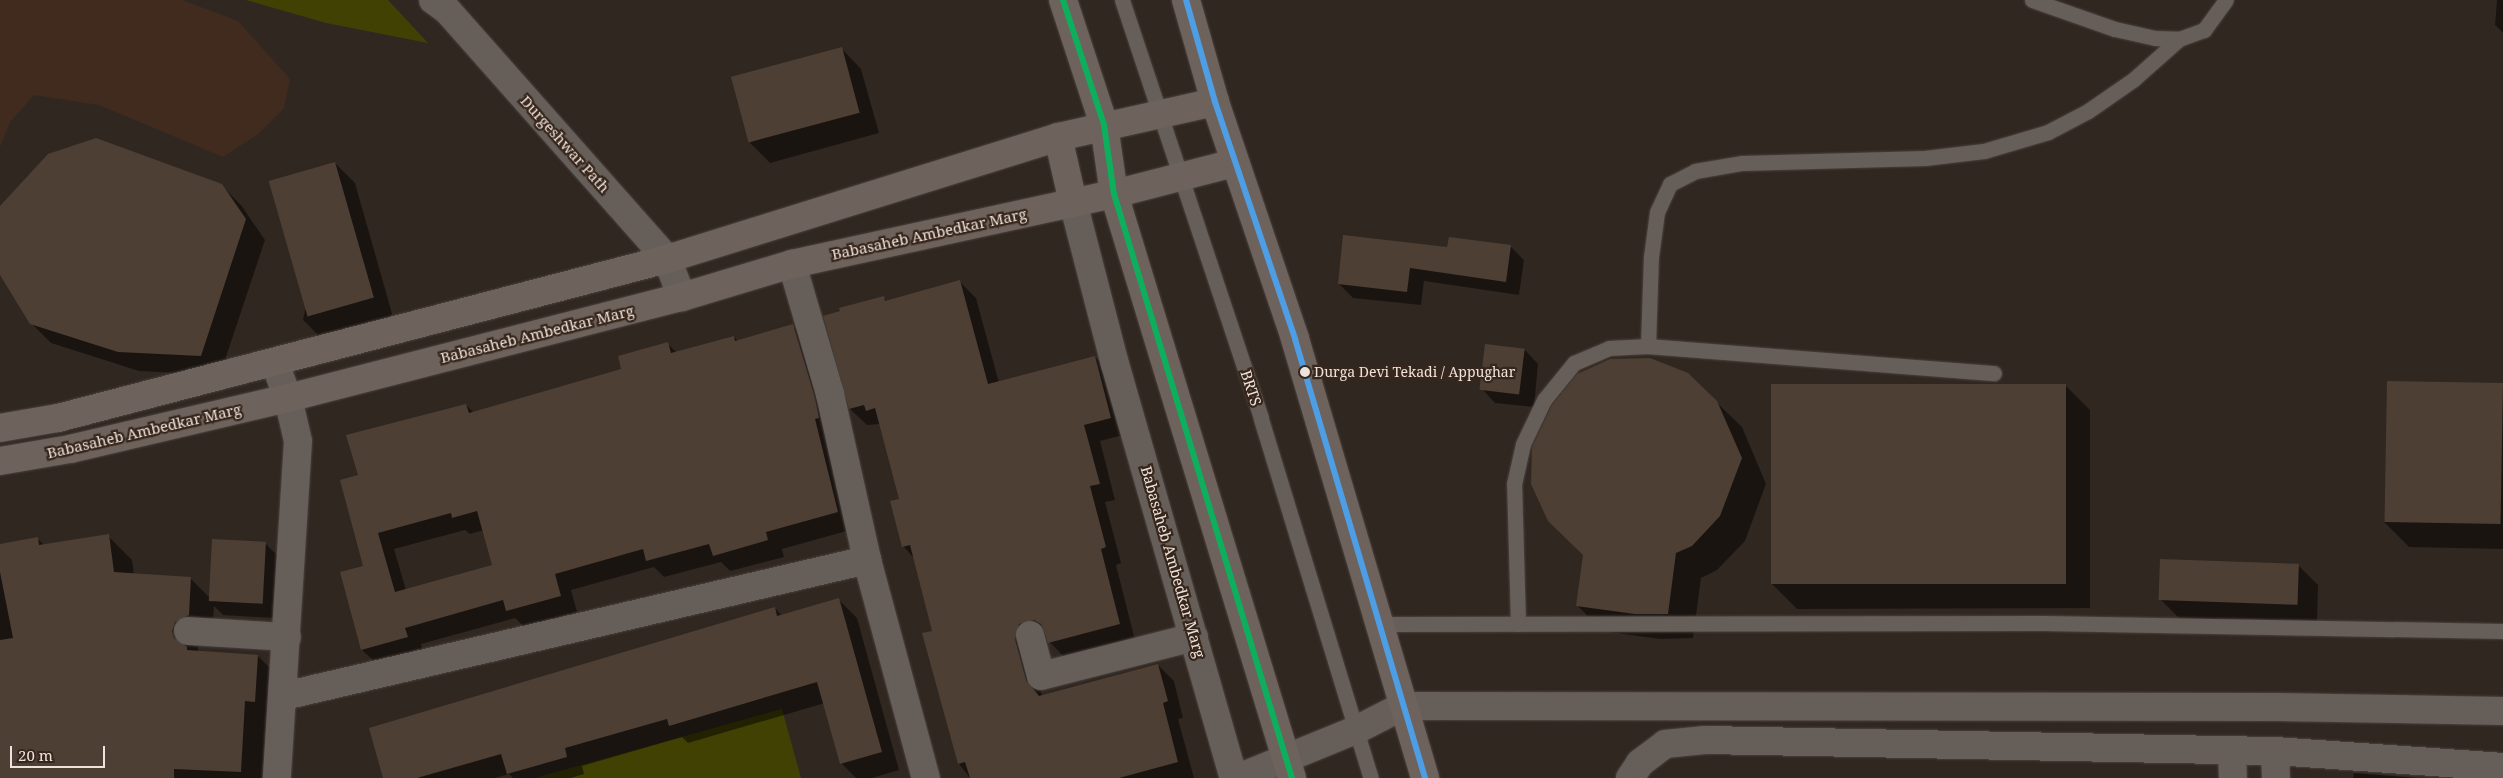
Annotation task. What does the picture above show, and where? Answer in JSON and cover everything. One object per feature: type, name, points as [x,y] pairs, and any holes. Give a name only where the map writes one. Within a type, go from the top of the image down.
[{"type":"main road","points":[[1063,0],[1104,126],[1114,194],[1290,769]]},
{"type":"main road","points":[[1186,0],[1234,163],[1283,301],[1382,624],[1403,706],[1425,778]]},
{"type":"main road","name":"Babasaheb Ambedkar Marg","points":[[0,428],[58,418],[275,363],[667,259],[1058,137],[1215,102]]},
{"type":"main road","name":"Babasaheb Ambedkar Marg","points":[[1058,137],[1073,202]]},
{"type":"main road","name":"Babasaheb Ambedkar Marg","points":[[0,462],[70,449],[288,398],[682,297],[792,264],[1114,194],[1183,178],[1234,163]]},
{"type":"street","name":"Durgeshwar Path","points":[[434,0],[447,10],[667,259],[682,297]]},
{"type":"street","name":"Babasaheb Ambedkar Marg","points":[[1073,202],[1115,364],[1234,778]]},
{"type":"street","points":[[792,264],[830,394],[867,560],[926,778]]},
{"type":"street","points":[[275,363],[288,398],[298,441],[284,696],[277,778]]},
{"type":"street","points":[[284,696],[867,560]]},
{"type":"street","points":[[188,631],[287,637]]},
{"type":"street","points":[[1030,634],[1041,676],[1194,637]]},
{"type":"street","points":[[1238,778],[1290,769],[1358,729],[1403,706],[2276,707],[2503,711]]},
{"type":"street","points":[[1630,778],[1640,763],[1665,744],[1705,740],[2275,751],[2503,767]]},
{"type":"street","points":[[2232,751],[2233,778]]},
{"type":"street","points":[[2275,751],[2276,778]]},
{"type":"lane","name":"BRTS","points":[[1122,0],[1183,178],[1358,729],[1371,778]]},
{"type":"lane","points":[[2032,0],[2115,28],[2155,38],[2179,39]]},
{"type":"lane","points":[[1648,346],[1651,257],[1657,212],[1670,184],[1695,171],[1742,163],[1926,158],[1984,151],[2048,132],[2088,111],[2134,79],[2179,39],[2204,30],[2226,0]]},
{"type":"lane","points":[[1518,624],[1514,484],[1523,444],[1544,400],[1574,363],[1609,348],[1648,346],[1994,373]]},
{"type":"lane","points":[[1382,624],[2044,623],[2503,631]]},
{"type":"shaded area","points":[[0,0],[182,0],[238,21],[290,79],[284,108],[258,134],[223,157],[99,105],[34,95],[10,122],[0,147]]},
{"type":"shaded area","points":[[246,0],[388,0],[428,43],[326,23]]},
{"type":"shaded area","points":[[782,709],[801,778],[535,778]]},
{"type":"building","points":[[842,47],[860,113],[749,142],[731,77]]},
{"type":"building","points":[[96,138],[222,184],[246,219],[201,356],[118,352],[30,324],[0,275],[0,206],[48,154]]},
{"type":"building","points":[[335,162],[374,298],[308,317],[269,181]]},
{"type":"building","points":[[1343,235],[1447,247],[1449,237],[1511,245],[1506,282],[1410,268],[1407,292],[1338,284]]},
{"type":"building","points":[[960,280],[988,384],[1095,356],[1111,418],[1084,425],[1100,484],[1090,486],[1106,547],[1101,549],[1120,624],[1048,643],[1041,624],[1034,620],[1019,624],[1015,639],[1026,680],[1039,696],[1158,664],[1168,701],[1163,703],[1178,762],[1119,778],[970,778],[965,762],[958,764],[922,633],[932,631],[910,545],[902,547],[890,501],[899,499],[875,408],[866,411],[864,405],[849,409],[823,316],[840,311],[839,308],[884,296],[885,301]]},
{"type":"building","points":[[793,324],[815,398],[819,418],[815,419],[838,512],[766,532],[768,540],[713,556],[709,544],[646,561],[643,549],[555,574],[561,596],[506,611],[503,600],[405,628],[408,637],[361,650],[340,572],[363,566],[340,480],[358,475],[346,435],[466,404],[469,413],[621,369],[618,356],[668,342],[671,353],[734,336],[735,341]],"holes":[[[477,511],[492,565],[395,592],[378,533],[451,513],[452,518]]]},
{"type":"building","points":[[1485,344],[1525,349],[1519,395],[1479,390]]},
{"type":"building","points":[[1650,358],[1688,373],[1717,401],[1742,458],[1720,516],[1692,546],[1676,553],[1668,614],[1635,614],[1576,606],[1583,555],[1548,521],[1531,484],[1532,447],[1552,405],[1577,374],[1610,359]]},
{"type":"building","points":[[2387,381],[2503,383],[2501,524],[2385,522]]},
{"type":"building","points":[[1771,384],[2066,384],[2066,584],[1771,584]]},
{"type":"building","points":[[109,534],[114,572],[191,577],[189,615],[175,622],[172,631],[174,638],[187,647],[187,650],[258,655],[255,702],[245,701],[241,772],[174,769],[174,778],[0,778],[0,640],[13,638],[0,572],[0,544],[38,537],[39,545]]},
{"type":"building","points":[[212,539],[266,542],[263,604],[209,601]]},
{"type":"building","points":[[2160,559],[2299,564],[2297,605],[2159,600]]},
{"type":"building","points":[[839,598],[882,752],[840,764],[817,682],[669,726],[667,719],[565,748],[567,757],[507,774],[501,754],[417,778],[383,778],[369,728],[775,607],[777,616]]},
{"type":"transit line","points":[[1063,0],[1104,125],[1114,194],[1292,778]]},
{"type":"transit line","points":[[1186,0],[1215,102],[1295,339],[1425,778]]},
{"type":"place","name":"Durga Devi Tekadi / Appughar","points":[[1305,372]]}]
